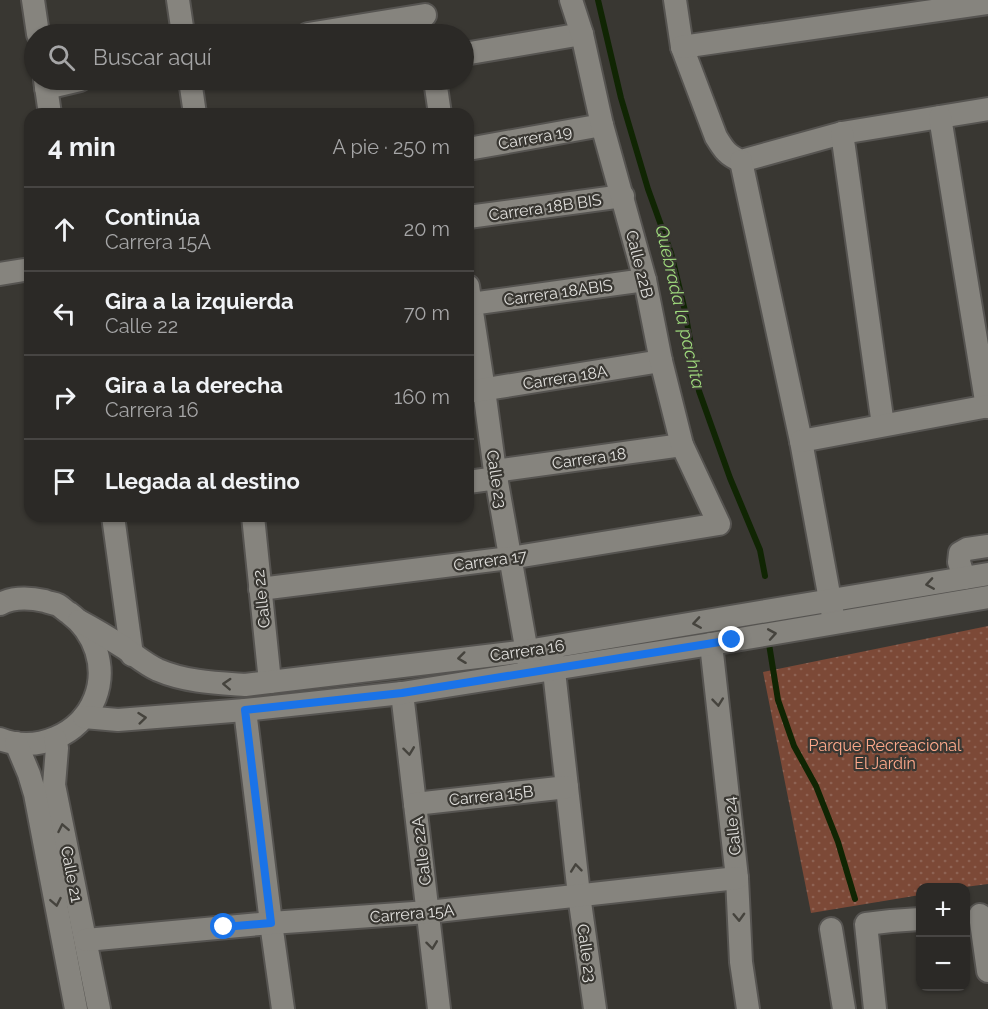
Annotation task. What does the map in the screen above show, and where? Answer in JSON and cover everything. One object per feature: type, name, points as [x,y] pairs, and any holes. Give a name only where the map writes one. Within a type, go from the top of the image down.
[{"type":"street","points":[[33,0],[37,24]]},
{"type":"street","points":[[178,0],[182,24]]},
{"type":"street","name":"Calle 22B","points":[[571,0],[582,34],[602,125],[645,280],[661,361],[682,445],[719,524]]},
{"type":"street","points":[[675,0],[682,47],[716,137],[731,157],[741,160],[842,133],[988,109]]},
{"type":"street","points":[[682,47],[988,3]]},
{"type":"street","points":[[377,24],[425,17]]},
{"type":"street","points":[[474,52],[582,34]]},
{"type":"street","points":[[46,90],[49,108]]},
{"type":"street","points":[[191,90],[194,108]]},
{"type":"street","points":[[436,90],[439,108]]},
{"type":"street","points":[[801,441],[988,407],[940,117]]},
{"type":"street","name":"Carrera 19","points":[[474,147],[602,125]]},
{"type":"street","points":[[842,133],[883,425]]},
{"type":"street","points":[[741,160],[801,441],[834,623]]},
{"type":"street","name":"Carrera 18B BIS","points":[[474,216],[623,196]]},
{"type":"street","points":[[0,274],[24,270]]},
{"type":"street","name":"Carrera 18ABIS","points":[[474,295],[645,280]]},
{"type":"street","name":"Calle 23","points":[[474,359],[476,391],[496,474],[528,661]]},
{"type":"street","name":"Carrera 18A","points":[[476,391],[661,361]]},
{"type":"street","name":"Carrera 18","points":[[474,480],[496,474],[682,445]]},
{"type":"street","points":[[114,522],[132,655]]},
{"type":"street","name":"Calle 22","points":[[254,522],[270,682]]},
{"type":"street","name":"Carrera 17","points":[[260,589],[510,558],[719,524]]},
{"type":"street","points":[[964,578],[959,562],[960,553],[967,549],[988,546]]},
{"type":"street","name":"Carrera 16","points":[[552,658],[830,601],[988,574]]},
{"type":"street","name":"Carrera 16","points":[[0,604],[5,601],[31,598],[58,605],[140,661],[160,671],[212,683],[245,685],[711,644],[988,597]]},
{"type":"street","points":[[6,742],[36,744],[55,739],[73,728],[84,717],[94,699],[99,678],[98,657],[91,637],[79,621]]},
{"type":"street","name":"Calle 24","points":[[711,644],[737,878],[741,962],[748,1009]]},
{"type":"street","name":"Calle 23","points":[[552,658],[579,895],[595,1009]]},
{"type":"street","name":"Carrera 16","points":[[84,717],[118,720],[245,710],[402,693],[528,661]]},
{"type":"street","name":"Calle 22A","points":[[402,693],[439,1009]]},
{"type":"street","points":[[245,710],[283,1009]]},
{"type":"street","name":"Calle 21","points":[[55,739],[57,748],[54,785],[99,1009]]},
{"type":"street","name":"Calle 21","points":[[6,742],[29,774],[35,794],[76,1009]]},
{"type":"street","name":"Carrera 15B","points":[[415,804],[567,787]]},
{"type":"street","name":"Carrera 15A","points":[[86,940],[271,923],[428,912],[737,878]]},
{"type":"street","points":[[978,915],[988,971]]},
{"type":"street","points":[[875,1009],[866,924],[916,919]]},
{"type":"street","points":[[831,929],[844,1009]]},
{"type":"green space","name":"Parque Recreacional El Jardín","points":[[988,626],[988,884],[970,886],[970,883],[916,883],[916,896],[811,913],[763,672]]},
{"type":"waterway","name":"Quebrada la pachita","points":[[598,0],[621,98],[648,189],[671,253],[685,311],[699,391],[730,478],[760,550],[765,576]]},
{"type":"waterway","name":"Quebrada la pachita","points":[[769,644],[778,700],[794,746],[816,786],[838,842],[855,899]]},
{"type":"route","points":[[224,927],[271,923],[245,710],[402,693],[732,640]]}]
